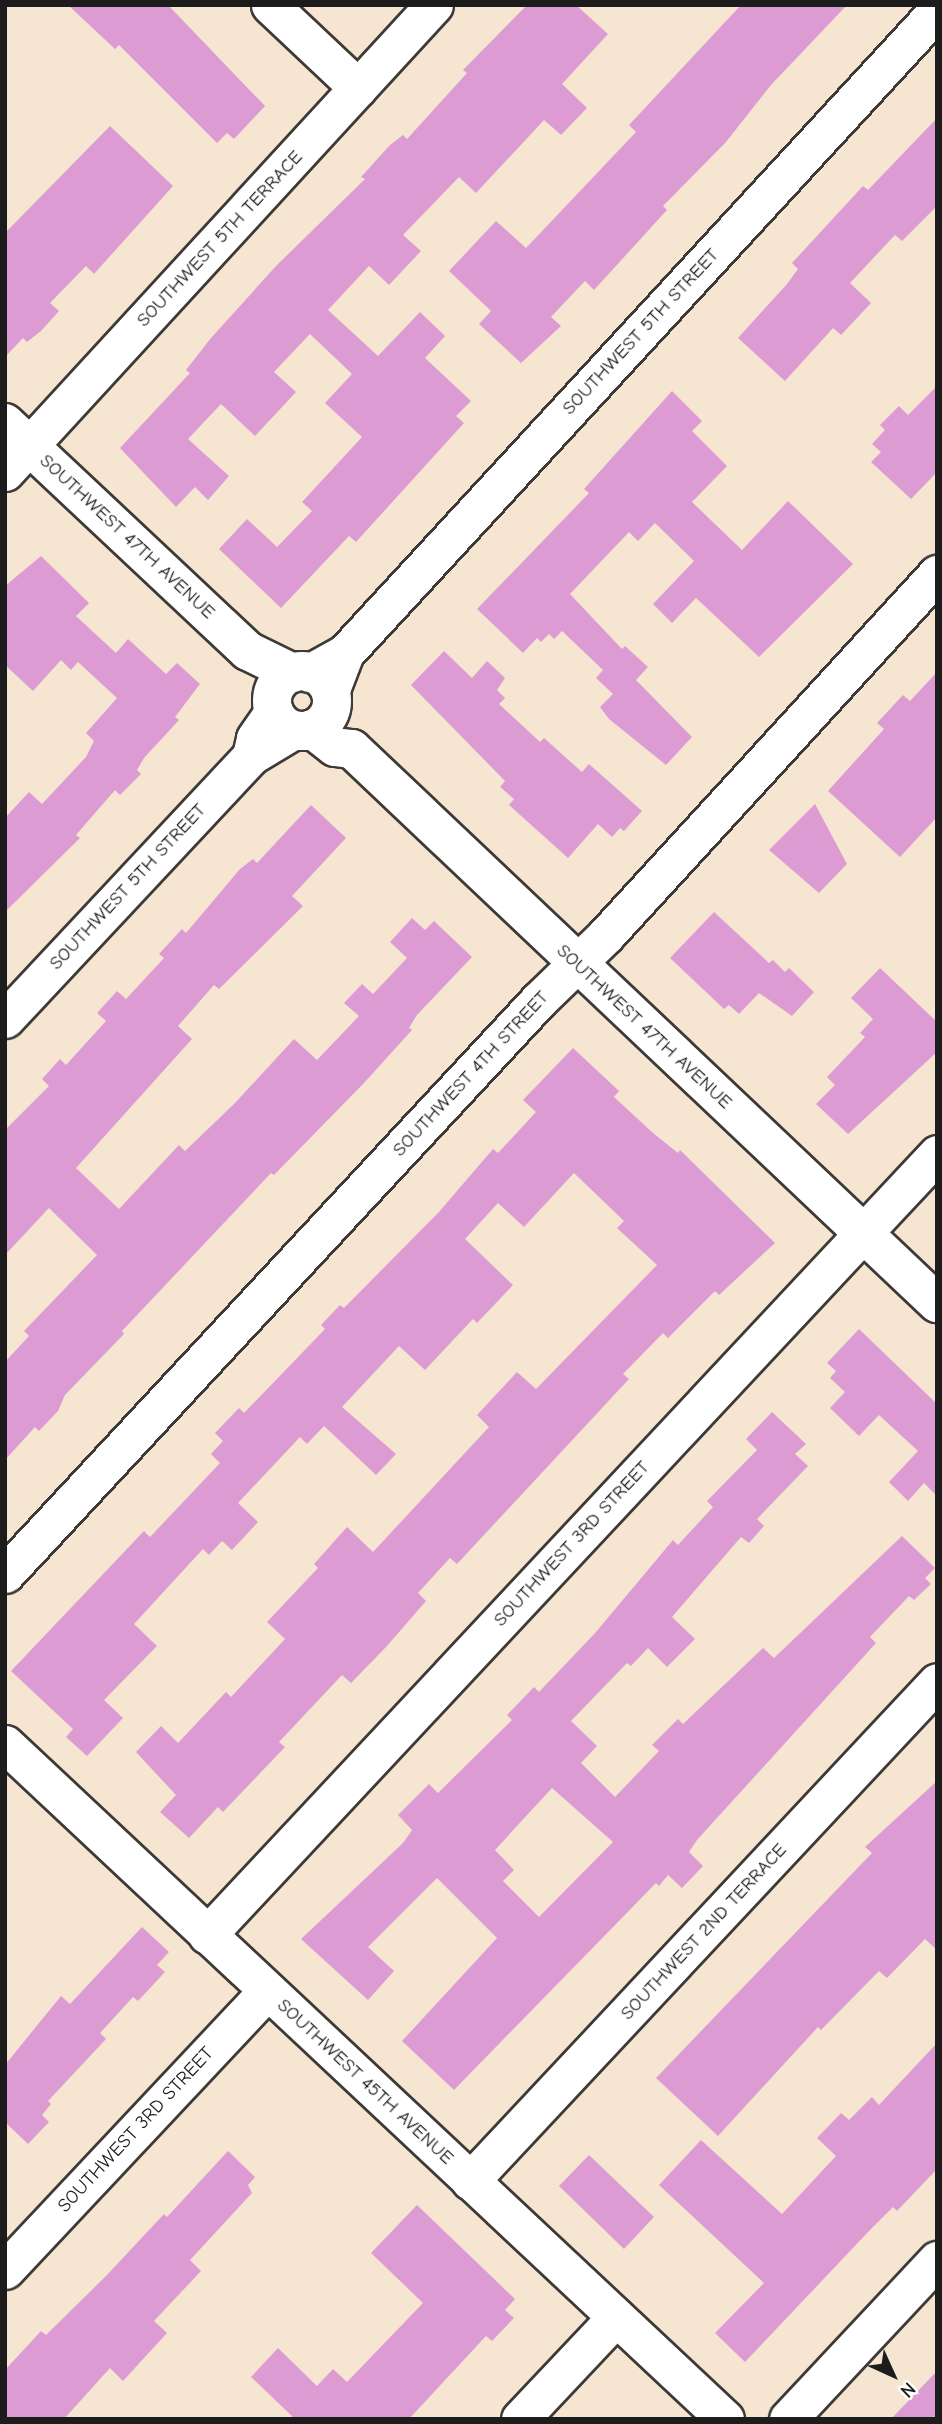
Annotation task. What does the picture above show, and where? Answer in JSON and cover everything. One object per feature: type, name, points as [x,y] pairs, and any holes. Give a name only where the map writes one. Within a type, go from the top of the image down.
[{"type":"street","points":[[270,5],[358,89]]},
{"type":"street","name":"SOUTHWEST 5TH TERRACE","points":[[13,447],[358,89],[434,5]]},
{"type":"street","name":"SOUTHWEST 5TH STREET","points":[[5,1019],[251,755],[255,738],[302,701],[937,11]]},
{"type":"street","name":"SOUTHWEST 47TH AVENUE","points":[[13,447],[248,651],[260,679],[302,701],[937,1303]]},
{"type":"street","name":"SOUTHWEST 4TH STREET","points":[[5,1574],[937,574]]},
{"type":"street","name":"SOUTHWEST 3RD STREET","points":[[207,1935],[937,1153]]},
{"type":"street","name":"SOUTHWEST 2ND TERRACE","points":[[470,2181],[937,1682]]},
{"type":"street","name":"SOUTHWEST 45TH AVENUE","points":[[5,1744],[725,2419]]},
{"type":"street","name":"SOUTHWEST 3RD STREET","points":[[5,2270],[267,1991]]},
{"type":"street","points":[[788,2419],[937,2260]]},
{"type":"street","points":[[520,2419],[616,2317]]},
{"type":"building","points":[[68,5],[168,5],[265,106],[234,139],[227,133],[217,143],[119,45],[115,49]]},
{"type":"building","points":[[527,5],[576,5],[608,34],[562,84],[587,108],[561,135],[544,120],[476,193],[459,177],[403,235],[421,251],[389,285],[369,266],[328,310],[378,356],[420,312],[445,336],[425,358],[471,401],[456,416],[464,423],[356,542],[349,536],[281,608],[219,549],[247,519],[277,547],[312,511],[302,502],[362,437],[325,403],[352,374],[310,334],[274,372],[296,392],[255,436],[221,404],[188,439],[229,476],[208,500],[195,487],[176,507],[120,448],[190,373],[186,370],[211,338],[276,266],[365,179],[361,177],[390,145],[403,135],[407,139],[467,73],[463,70]]},
{"type":"building","points":[[741,5],[847,5],[771,85],[726,142],[663,206],[667,210],[594,290],[585,281],[551,317],[561,326],[521,363],[479,324],[491,311],[449,271],[496,221],[526,248],[636,132],[629,125]]},
{"type":"building","points":[[937,118],[937,206],[902,241],[895,235],[850,283],[871,303],[841,335],[833,328],[785,381],[738,338],[798,269],[792,263],[863,186],[868,190]]},
{"type":"building","points":[[110,126],[173,186],[94,274],[86,266],[50,303],[59,311],[41,331],[27,342],[23,338],[5,357],[5,233]]},
{"type":"building","points":[[937,386],[937,472],[911,499],[871,462],[881,452],[872,444],[885,430],[880,425],[899,406],[908,415]]},
{"type":"building","points":[[672,391],[702,421],[692,431],[727,466],[692,502],[742,550],[788,501],[853,564],[759,657],[696,598],[672,623],[653,604],[694,561],[655,523],[638,541],[629,532],[570,594],[622,649],[625,646],[648,667],[636,680],[692,737],[666,765],[609,719],[600,707],[613,694],[596,678],[603,670],[562,631],[554,639],[549,634],[541,642],[537,638],[523,653],[477,609],[589,493],[584,489]]},
{"type":"building","points":[[41,556],[89,603],[76,616],[116,653],[128,639],[166,674],[177,663],[200,684],[175,717],[179,720],[144,758],[137,770],[141,774],[120,795],[115,790],[76,835],[80,838],[5,912],[5,818],[29,792],[42,804],[86,757],[94,741],[86,733],[117,698],[78,662],[71,670],[61,660],[33,691],[5,665],[5,586]]},
{"type":"building","points":[[444,651],[472,678],[487,661],[505,678],[497,690],[505,698],[499,704],[540,742],[544,738],[582,772],[589,764],[642,811],[624,831],[620,828],[612,837],[598,824],[568,858],[509,805],[514,799],[500,787],[505,781],[411,685]]},
{"type":"building","points":[[937,672],[937,817],[900,857],[828,791],[884,729],[877,723],[903,695],[910,701]]},
{"type":"building","points":[[815,804],[847,864],[819,893],[769,850]]},
{"type":"building","points":[[311,805],[346,838],[292,896],[303,906],[219,989],[214,985],[178,1026],[192,1039],[76,1168],[119,1209],[179,1145],[185,1151],[235,1103],[294,1039],[317,1060],[359,1016],[344,1003],[362,984],[373,994],[407,958],[390,942],[412,918],[425,930],[434,921],[472,957],[417,1015],[409,1028],[412,1030],[364,1083],[274,1175],[271,1173],[122,1331],[124,1334],[65,1395],[58,1411],[39,1431],[35,1427],[5,1460],[5,1362],[29,1336],[24,1331],[97,1255],[49,1208],[5,1255],[5,1130],[49,1086],[42,1079],[60,1059],[66,1065],[106,1021],[97,1013],[117,991],[126,999],[164,958],[159,954],[182,929],[186,933],[240,869],[253,859],[257,863]]},
{"type":"building","points":[[714,912],[769,963],[773,960],[785,972],[789,968],[814,992],[792,1016],[759,993],[739,1014],[729,1005],[724,1009],[670,958]]},
{"type":"building","points":[[880,968],[937,1022],[937,1052],[848,1134],[816,1104],[835,1085],[827,1077],[865,1037],[860,1033],[873,1019],[851,998]]},
{"type":"building","points":[[573,1048],[619,1091],[614,1097],[653,1133],[678,1153],[680,1150],[775,1243],[719,1295],[715,1291],[668,1338],[663,1333],[623,1374],[629,1379],[457,1564],[450,1558],[418,1593],[426,1601],[387,1646],[351,1683],[342,1675],[279,1742],[285,1747],[223,1812],[218,1807],[189,1838],[160,1812],[176,1795],[136,1752],[161,1726],[178,1743],[226,1692],[231,1697],[285,1639],[267,1622],[318,1568],[314,1564],[347,1527],[373,1552],[489,1427],[477,1415],[517,1372],[536,1389],[657,1265],[617,1228],[624,1221],[574,1173],[524,1227],[498,1203],[465,1239],[513,1285],[477,1323],[473,1319],[425,1370],[399,1346],[342,1407],[396,1454],[376,1475],[324,1426],[307,1444],[300,1437],[238,1503],[258,1522],[232,1550],[222,1541],[209,1555],[203,1549],[134,1624],[157,1646],[104,1700],[123,1718],[87,1756],[66,1737],[73,1729],[11,1671],[144,1531],[150,1537],[220,1463],[211,1454],[223,1441],[215,1433],[239,1408],[244,1413],[325,1329],[321,1325],[340,1305],[344,1308],[438,1213],[493,1149],[498,1153],[536,1112],[523,1100]]},
{"type":"building","points":[[859,1329],[937,1404],[937,1496],[924,1483],[908,1501],[889,1482],[918,1451],[879,1415],[859,1436],[830,1408],[845,1392],[830,1378],[836,1371],[827,1363]]},
{"type":"building","points":[[772,1412],[806,1444],[795,1454],[808,1466],[757,1519],[764,1526],[749,1543],[741,1537],[672,1617],[695,1639],[667,1667],[648,1648],[631,1666],[627,1663],[571,1721],[597,1746],[581,1763],[615,1797],[659,1751],[652,1745],[678,1719],[683,1724],[763,1648],[774,1658],[902,1536],[935,1568],[925,1578],[931,1584],[914,1600],[909,1596],[870,1637],[876,1643],[697,1840],[689,1852],[703,1866],[682,1888],[668,1875],[659,1886],[656,1883],[454,2090],[402,2041],[497,1938],[437,1878],[368,1947],[394,1971],[368,2000],[301,1939],[403,1843],[412,1830],[398,1815],[429,1784],[438,1793],[512,1720],[507,1715],[534,1687],[539,1692],[596,1632],[673,1540],[678,1545],[713,1507],[707,1501],[757,1450],[746,1439]],"holes":[[[552,1788],[613,1842],[539,1917],[503,1881],[514,1870],[495,1850]]]},
{"type":"building","points":[[937,1781],[937,1950],[925,1939],[887,1978],[879,1971],[821,2030],[818,2027],[718,2136],[656,2078],[872,1853],[865,1847]]},
{"type":"building","points":[[142,1927],[169,1952],[157,1965],[165,1972],[138,2001],[133,1997],[100,2033],[106,2039],[48,2101],[51,2104],[42,2115],[49,2122],[28,2144],[5,2122],[5,2065],[61,1996],[70,2004]]},
{"type":"building","points":[[937,2043],[937,2169],[897,2211],[893,2207],[870,2230],[745,2362],[715,2333],[764,2283],[659,2185],[701,2140],[782,2214],[836,2156],[817,2138],[841,2113],[849,2120],[872,2097],[879,2105]]},
{"type":"building","points":[[228,2151],[255,2177],[248,2185],[252,2193],[190,2260],[201,2271],[154,2321],[167,2333],[123,2381],[110,2368],[64,2419],[5,2419],[5,2370],[41,2331],[46,2335],[164,2214],[167,2217]]},
{"type":"building","points":[[589,2155],[654,2217],[624,2249],[559,2186]]},
{"type":"building","points":[[417,2205],[515,2299],[505,2310],[514,2318],[492,2341],[486,2336],[409,2419],[295,2419],[251,2377],[278,2348],[317,2386],[333,2369],[347,2382],[423,2303],[371,2253]]},
{"type":"building","points":[[937,2371],[937,2419],[891,2419]]}]
